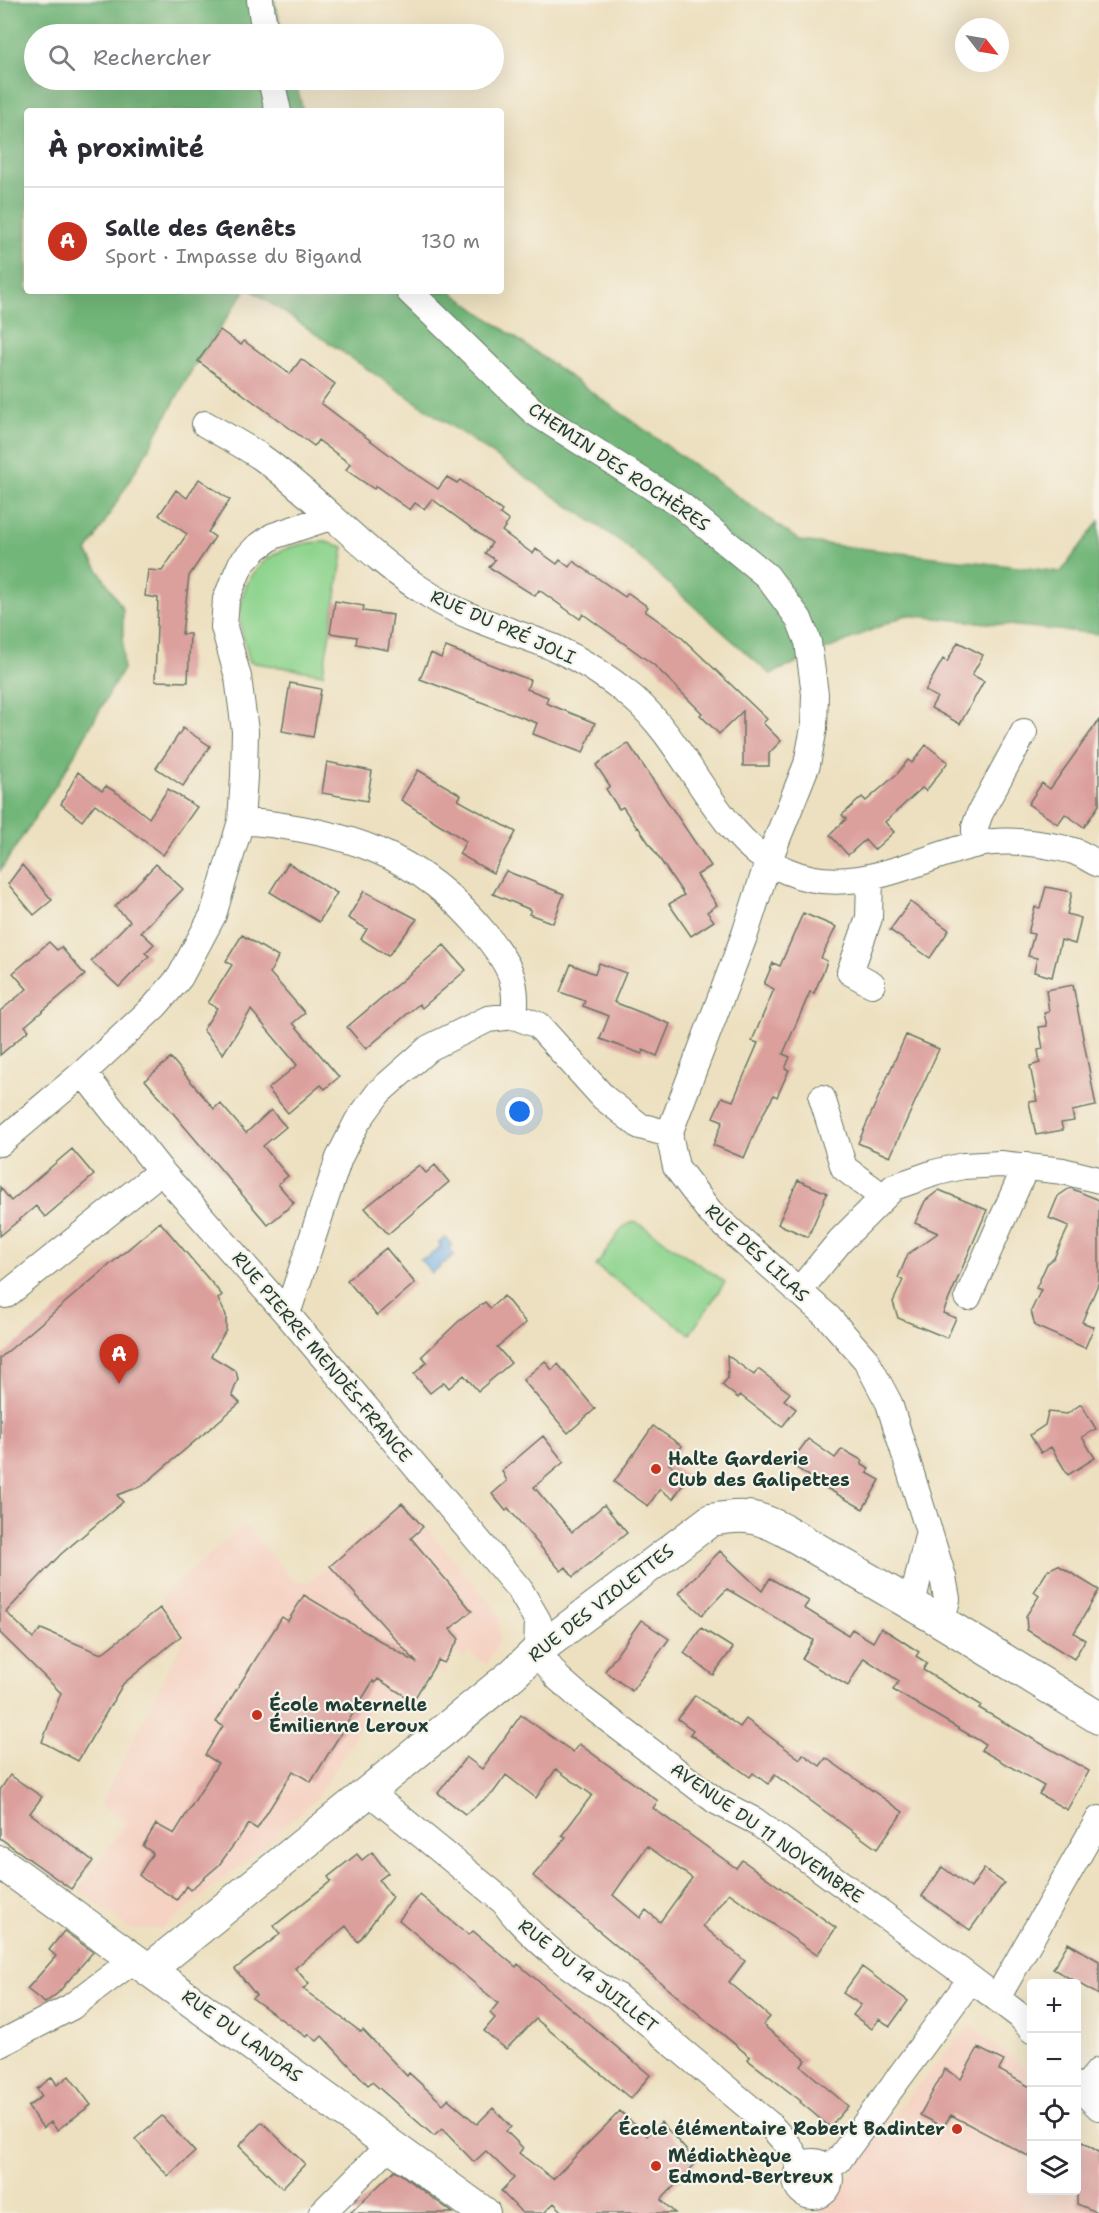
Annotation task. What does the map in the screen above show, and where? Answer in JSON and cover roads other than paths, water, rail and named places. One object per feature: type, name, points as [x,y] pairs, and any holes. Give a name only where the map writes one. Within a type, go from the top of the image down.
[{"type":"street","points":[[260,0],[264,24]]},
{"type":"street","points":[[273,90],[277,108]]},
{"type":"street","name":"CHEMIN DES ROCHÈRES","points":[[412,294],[534,412],[682,506],[767,576],[800,619],[811,660],[815,694],[814,728],[807,764],[768,862]]},
{"type":"street","name":"RUE DU PRÉ JOLI","points":[[205,423],[261,457],[330,517],[433,598],[491,624],[554,648],[592,666],[617,685],[653,716],[674,741],[740,837],[768,862]]},
{"type":"street","points":[[0,1143],[83,1073],[155,1006],[180,976],[213,915],[241,821],[245,731],[238,678],[224,627],[226,599],[241,564],[256,548],[273,536],[330,517]]},
{"type":"street","points":[[975,845],[975,827],[980,813],[1024,732]]},
{"type":"street","points":[[241,821],[290,825],[351,839],[401,861],[421,874],[466,910],[499,952],[512,975],[517,996],[514,1016]]},
{"type":"street","points":[[287,1314],[313,1244],[339,1158],[357,1122],[379,1092],[429,1048],[488,1019],[514,1016],[538,1025],[604,1098],[640,1126],[669,1134],[745,934],[768,862],[811,879],[870,879],[975,845],[1007,842],[1072,850],[1099,864]]},
{"type":"street","points":[[870,879],[869,918],[850,972],[872,984]]},
{"type":"street","name":"RUE PIERRE MENDÈS-FRANCE","points":[[83,1073],[161,1171],[287,1314],[520,1590],[538,1621],[537,1651]]},
{"type":"street","points":[[822,1098],[844,1168],[883,1197]]},
{"type":"street","name":"RUE DES LILAS","points":[[669,1134],[676,1167],[710,1212],[829,1318],[866,1360],[889,1404],[929,1531],[947,1599],[942,1622]]},
{"type":"street","points":[[798,1292],[840,1241],[894,1187],[963,1166],[1026,1166],[1064,1171],[1099,1180]]},
{"type":"street","points":[[968,1297],[1026,1166]]},
{"type":"street","points":[[6,1294],[161,1171]]},
{"type":"street","name":"RUE DES VIOLETTES","points":[[143,1964],[369,1792],[537,1651],[711,1520],[738,1515],[761,1518],[912,1604],[1099,1718]]},
{"type":"street","points":[[912,1604],[929,1531]]},
{"type":"street","name":"AVENUE DU 11 NOVEMBRE","points":[[537,1651],[558,1678],[647,1749],[716,1801],[756,1821],[997,1998],[1027,2024]]},
{"type":"street","name":"RUE DU 14 JUILLET","points":[[369,1792],[504,1902],[516,1920],[576,1970],[594,1984],[615,1995],[770,2125],[789,2146],[814,2167],[838,2161],[971,1979]]},
{"type":"street","points":[[997,1998],[1099,1819]]},
{"type":"street","name":"RUE DU LANDAS","points":[[0,1862],[483,2213]]},
{"type":"street","points":[[0,2044],[71,2007],[143,1964]]},
{"type":"street","points":[[1086,2094],[1099,2071]]},
{"type":"street","points":[[321,2213],[391,2144]]},
{"type":"water","points":[[446,1238],[452,1245],[449,1248],[454,1255],[432,1273],[420,1259],[428,1257],[441,1246],[439,1243]]},
{"type":"place","name":"Salle des Genêts","points":[[119,1384]]},
{"type":"place","name":"Halte Garderie Club des Galipettes","points":[[656,1469]]},
{"type":"place","name":"École maternelle Émilienne Leroux","points":[[257,1715]]},
{"type":"place","name":"École élémentaire Robert Badinter","points":[[957,2129]]},
{"type":"place","name":"Médiathèque Edmond-Bertreux","points":[[656,2166]]}]
